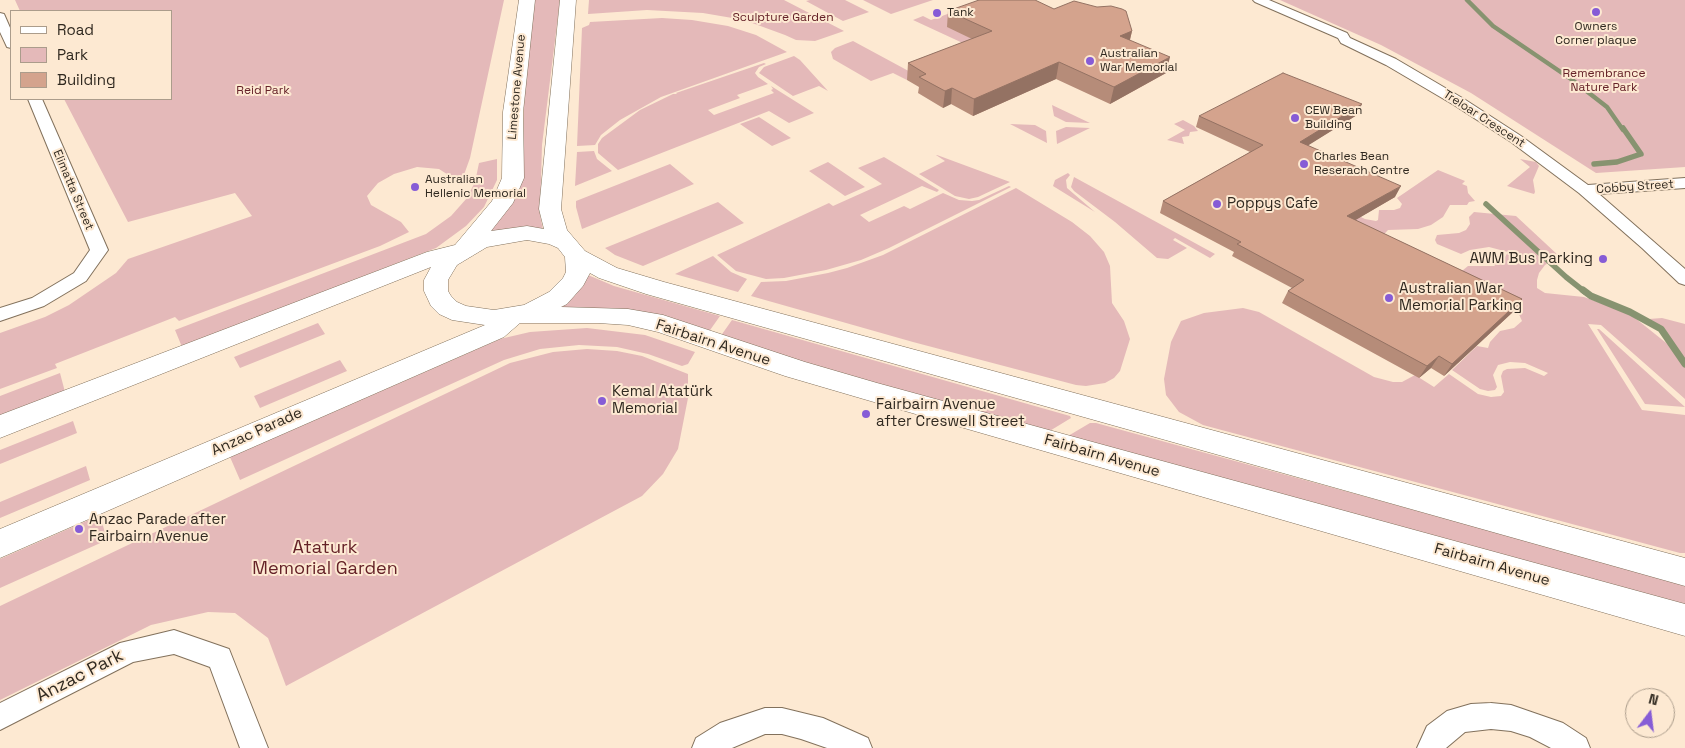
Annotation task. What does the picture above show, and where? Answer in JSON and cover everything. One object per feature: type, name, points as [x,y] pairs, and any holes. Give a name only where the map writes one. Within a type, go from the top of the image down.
[{"type":"main road","name":"Limestone Avenue","points":[[463,250],[502,203],[513,178],[513,112],[527,0]]},
{"type":"main road","points":[[463,250],[445,265],[436,280],[436,291],[440,300],[454,311],[476,318],[514,316],[546,305],[567,290],[578,272],[571,249],[556,231],[550,209],[568,0]]},
{"type":"main road","points":[[0,427],[435,257],[463,250],[494,237],[527,233],[542,234],[571,249],[608,273],[655,288],[1685,572]]},
{"type":"main road","name":"Fairbairn Avenue","points":[[514,316],[598,315],[628,317],[663,324],[786,366],[877,393],[1685,620]]},
{"type":"main road","name":"Anzac Parade","points":[[0,544],[495,331],[514,316]]},
{"type":"street","name":"Treloar Crescent","points":[[1259,0],[1342,36],[1345,40],[1390,62],[1459,102],[1516,139],[1585,190],[1685,278]]},
{"type":"street","points":[[0,17],[10,42]]},
{"type":"street","name":"Elimatta Street","points":[[0,315],[38,302],[80,277],[99,250],[35,100]]},
{"type":"street","name":"Cobby Street","points":[[1585,190],[1685,184]]},
{"type":"street","name":"Anzac Park","points":[[0,717],[129,651],[174,642],[220,658],[254,748]]},
{"type":"street","points":[[1431,748],[1437,736],[1457,722],[1471,717],[1491,716],[1511,718],[1531,724],[1553,733],[1576,748]]},
{"type":"street","points":[[706,748],[730,733],[765,721],[782,721],[823,732],[858,748]]},
{"type":"green space","name":"Reid Park","points":[[15,0],[504,0],[470,158],[461,183],[439,169],[417,167],[394,174],[378,183],[367,196],[371,205],[401,222],[409,232],[380,246],[179,321],[175,317],[55,364],[57,368],[0,389],[0,333],[45,317],[69,305],[116,273],[128,259],[252,216],[235,193],[128,222],[65,100],[172,100],[172,10],[20,10]]},
{"type":"green space","points":[[534,0],[560,0],[542,145],[540,215],[543,230],[487,234],[522,163],[526,51]]},
{"type":"green space","name":"Sculpture Garden","points":[[589,0],[784,0],[844,31],[815,41],[796,40],[744,20],[703,13],[647,10],[588,14]]},
{"type":"green space","points":[[845,0],[869,12],[843,21],[806,1]]},
{"type":"green space","points":[[863,0],[933,0],[891,14]]},
{"type":"green space","points":[[986,0],[947,26],[990,47],[980,51],[913,20],[923,16],[931,20]]},
{"type":"green space","name":"Remembrance Nature Park","points":[[1280,0],[1685,0],[1685,167],[1596,173],[1471,93],[1381,45]]},
{"type":"green space","points":[[662,18],[692,20],[728,26],[756,35],[787,52],[661,97],[620,120],[601,135],[595,145],[577,146],[582,28],[589,25],[590,22]]},
{"type":"green space","points":[[853,41],[916,75],[907,80],[893,73],[871,81],[833,59],[831,52],[835,48]]},
{"type":"green space","points":[[794,56],[800,60],[828,91],[819,86],[793,96],[759,73],[764,67]]},
{"type":"green space","points":[[764,63],[766,64],[759,67],[755,73],[768,84],[737,95],[740,98],[708,110],[714,115],[774,93],[771,90],[773,89],[771,86],[814,113],[789,123],[769,111],[618,170],[598,153],[598,144],[602,138],[640,110],[673,94]]},
{"type":"green space","points":[[1052,105],[1090,123],[1066,122],[1054,116]]},
{"type":"green space","points":[[759,117],[791,138],[772,146],[740,124]]},
{"type":"green space","points":[[1183,120],[1194,126],[1198,131],[1190,132],[1189,136],[1182,137],[1184,144],[1167,140],[1185,130],[1174,124]]},
{"type":"green space","points":[[1010,124],[1035,125],[1046,131],[1047,143]]},
{"type":"green space","points":[[1066,127],[1090,128],[1057,144],[1056,131]]},
{"type":"green space","points":[[594,151],[597,159],[612,171],[575,186],[577,152]]},
{"type":"green space","points":[[936,155],[1010,182],[978,197],[969,199],[955,196],[919,174],[945,161]]},
{"type":"green space","points":[[884,157],[939,190],[937,192],[922,186],[860,215],[869,222],[904,206],[910,209],[943,193],[959,200],[972,201],[979,200],[1009,186],[1011,187],[889,248],[861,260],[826,270],[784,278],[766,279],[736,271],[717,255],[829,203],[833,206],[882,184],[858,168]]},
{"type":"green space","points":[[497,159],[497,180],[484,207],[466,226],[436,248],[182,347],[175,330],[426,234],[451,216],[467,198],[475,182],[479,163]]},
{"type":"green space","points":[[1520,159],[1536,162],[1539,166],[1533,180],[1534,194],[1507,186],[1530,167]]},
{"type":"green space","points":[[828,162],[865,187],[845,196],[809,171]]},
{"type":"green space","points":[[670,164],[694,184],[582,229],[576,201]]},
{"type":"green space","points":[[1438,170],[1465,181],[1462,184],[1467,186],[1468,193],[1475,201],[1469,202],[1467,205],[1450,205],[1443,217],[1431,225],[1418,229],[1388,230],[1376,243],[1340,207],[1365,219],[1376,221],[1378,220],[1379,210],[1400,208],[1402,204],[1397,198]]},
{"type":"green space","points":[[1068,173],[1070,175],[1066,180],[1067,188],[1095,212],[1053,186],[1055,180]]},
{"type":"green space","points":[[1074,177],[1215,254],[1210,258],[1175,238],[1173,240],[1187,248],[1168,259],[1157,258],[1115,222],[1074,191],[1071,187]]},
{"type":"green space","points":[[1016,188],[1072,222],[1090,236],[1104,252],[1110,266],[1112,303],[1124,321],[1130,339],[1120,371],[1114,378],[1105,383],[1086,386],[1076,385],[913,342],[751,296],[761,282],[786,281],[828,273],[883,255]]},
{"type":"green space","points":[[718,202],[744,223],[643,266],[615,255],[605,248]]},
{"type":"green space","points":[[1474,212],[1516,216],[1559,256],[1545,265],[1539,273],[1537,288],[1545,293],[1584,297],[1630,314],[1670,346],[1675,344],[1664,330],[1649,319],[1662,318],[1685,324],[1685,399],[1601,325],[1588,324],[1642,410],[1685,415],[1685,553],[1203,425],[1179,412],[1166,395],[1164,379],[1171,342],[1181,321],[1204,313],[1243,308],[1259,312],[1374,377],[1393,382],[1402,382],[1415,375],[1434,387],[1449,374],[1478,394],[1491,397],[1501,396],[1504,392],[1501,376],[1503,371],[1507,369],[1525,368],[1544,376],[1548,373],[1525,363],[1510,362],[1498,365],[1493,375],[1497,387],[1495,390],[1488,391],[1480,389],[1452,370],[1477,346],[1488,348],[1490,342],[1500,331],[1514,328],[1522,321],[1517,310],[1457,275],[1468,266],[1495,266],[1491,260],[1505,257],[1508,252],[1489,247],[1470,250],[1461,254],[1437,244],[1435,240],[1437,235],[1459,233],[1466,230],[1470,224],[1469,217]]},
{"type":"green space","points":[[713,256],[731,272],[747,279],[738,292],[675,274]]},
{"type":"green space","points":[[588,275],[614,286],[720,316],[708,333],[556,309]]},
{"type":"green space","points":[[732,320],[1070,416],[1071,418],[1048,432],[902,393],[720,337]]},
{"type":"green space","points":[[318,323],[325,334],[240,368],[234,357]]},
{"type":"green space","points":[[587,328],[645,335],[695,352],[688,364],[682,366],[648,354],[617,347],[579,345],[540,349],[504,360],[240,480],[230,457],[500,339],[530,332]]},
{"type":"green space","points":[[1597,329],[1599,329],[1685,407],[1645,404]]},
{"type":"green space","name":"Ataturk Memorial Garden","points":[[587,349],[617,351],[642,356],[688,374],[688,398],[678,449],[663,474],[642,496],[286,686],[268,638],[235,613],[208,612],[151,625],[0,700],[0,606],[510,363],[553,352]]},
{"type":"green space","points":[[340,360],[347,371],[260,408],[254,396]]},
{"type":"green space","points":[[60,373],[65,392],[0,417],[0,396]]},
{"type":"green space","points":[[73,421],[77,433],[0,464],[0,450]]},
{"type":"green space","points":[[1090,423],[1096,423],[1685,584],[1685,609],[1068,436]]},
{"type":"green space","points":[[86,466],[90,480],[0,518],[0,502]]},
{"type":"green space","points":[[100,515],[107,540],[0,588],[0,559]]},
{"type":"building","points":[[979,0],[1035,0],[1054,9],[1074,1],[1097,7],[1111,6],[1122,9],[1126,11],[1132,31],[1120,36],[1170,57],[1114,87],[1059,62],[974,99],[952,88],[945,91],[919,77],[926,74],[908,63],[992,31],[948,11]]},
{"type":"building","points":[[1283,73],[1362,104],[1300,142],[1401,186],[1347,216],[1522,299],[1452,364],[1439,356],[1427,366],[1288,291],[1304,280],[1237,244],[1241,242],[1163,201],[1263,145],[1199,116]]},
{"type":"waterway","points":[[1467,0],[1493,26],[1571,79],[1607,107],[1623,130]]},
{"type":"waterway","points":[[1594,164],[1617,162],[1641,154],[1623,128]]},
{"type":"waterway","points":[[1486,204],[1585,292]]},
{"type":"waterway","points":[[1583,290],[1591,296],[1630,312],[1661,329],[1685,364]]},
{"type":"place","name":"Owners Corner plaque","points":[[1596,12]]},
{"type":"place","name":"Tank","points":[[937,13]]},
{"type":"place","name":"Australian War Memorial","points":[[1090,61]]},
{"type":"place","name":"CEW Bean Building","points":[[1295,118]]},
{"type":"place","name":"Charles Bean Reserach Centre","points":[[1304,164]]},
{"type":"place","name":"Australian Hellenic Memorial","points":[[415,187]]},
{"type":"place","name":"Poppys Cafe","points":[[1217,204]]},
{"type":"place","name":"AWM Bus Parking","points":[[1603,259]]},
{"type":"place","name":"Australian War Memorial Parking","points":[[1389,298]]},
{"type":"place","name":"Kemal Atatürk Memorial","points":[[602,401]]},
{"type":"place","name":"Fairbairn Avenue after Creswell Street","points":[[866,414]]},
{"type":"place","name":"Anzac Parade after Fairbairn Avenue","points":[[79,529]]}]
